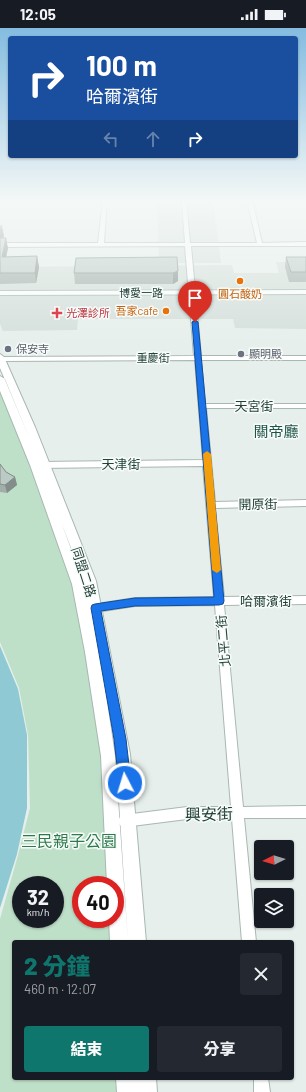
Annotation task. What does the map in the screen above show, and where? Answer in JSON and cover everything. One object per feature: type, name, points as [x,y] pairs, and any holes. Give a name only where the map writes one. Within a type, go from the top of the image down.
[{"type":"street","name":"北平二街","points":[[189,250],[249,940]]},
{"type":"street","name":"博愛一路","points":[[0,300],[193,297],[306,292]]},
{"type":"street","name":"博愛一路","points":[[0,293],[306,300]]},
{"type":"street","name":"重慶街","points":[[0,359],[306,358]]},
{"type":"street","name":"同盟二路","points":[[0,359],[40,465],[78,584],[89,609],[122,754],[137,940]]},
{"type":"street","name":"同盟二路","points":[[0,379],[40,465]]},
{"type":"street","name":"天宮街","points":[[202,406],[306,406]]},
{"type":"street","name":"天津街","points":[[40,465],[208,463]]},
{"type":"street","name":"開原街","points":[[211,505],[306,503]]},
{"type":"street","name":"哈爾濱街","points":[[89,609],[135,602],[306,600]]},
{"type":"street","name":"同盟二路","points":[[89,609],[92,652],[108,756],[119,940]]},
{"type":"street","name":"興安街","points":[[113,823],[187,813],[306,812]]},
{"type":"street","points":[[126,1080],[127,1092]]},
{"type":"street","points":[[146,1080],[147,1092]]},
{"type":"street","points":[[260,1080],[262,1092]]},
{"type":"shaded area","points":[[159,250],[219,250],[221,263],[159,263]]},
{"type":"shaded area","points":[[276,262],[306,262],[306,329],[235,328],[233,319],[78,319],[77,330],[3,331],[0,324],[0,267],[232,265],[234,273],[279,273]]},
{"type":"green space","name":"三民親子公園","points":[[0,380],[72,566],[113,823],[116,876],[72,876],[72,928],[118,928],[119,940],[12,940],[12,1080],[127,1080],[128,1092],[0,1092],[0,919],[12,876],[12,928],[64,928],[64,876],[12,876],[30,808],[28,735],[19,688],[0,642]]},
{"type":"water","points":[[0,646],[18,689],[27,735],[27,808],[17,854],[0,908]]},
{"type":"building","points":[[0,250],[4,250],[2,257],[37,256],[35,273],[0,273]]},
{"type":"building","points":[[177,257],[178,271],[173,273],[74,273],[76,258]]},
{"type":"building","points":[[286,257],[306,257],[306,272],[291,272]]},
{"type":"building","points":[[0,464],[6,472],[15,477],[5,485],[0,484]]},
{"type":"slow traffic","points":[[207,454],[217,570]]},
{"type":"place","name":"圓石酸奶","points":[[240,281]]},
{"type":"place","name":"吾家cafe","points":[[166,311]]},
{"type":"place","name":"光澤診所","points":[[57,313]]},
{"type":"place","name":"保安寺","points":[[8,349]]},
{"type":"place","name":"顯明殿","points":[[241,354]]},
{"type":"district","name":"關帝廳","points":[[276,432]]},
{"type":"route","points":[[125,783],[120,739],[110,680],[95,608],[135,602],[219,601],[195,322]]}]
